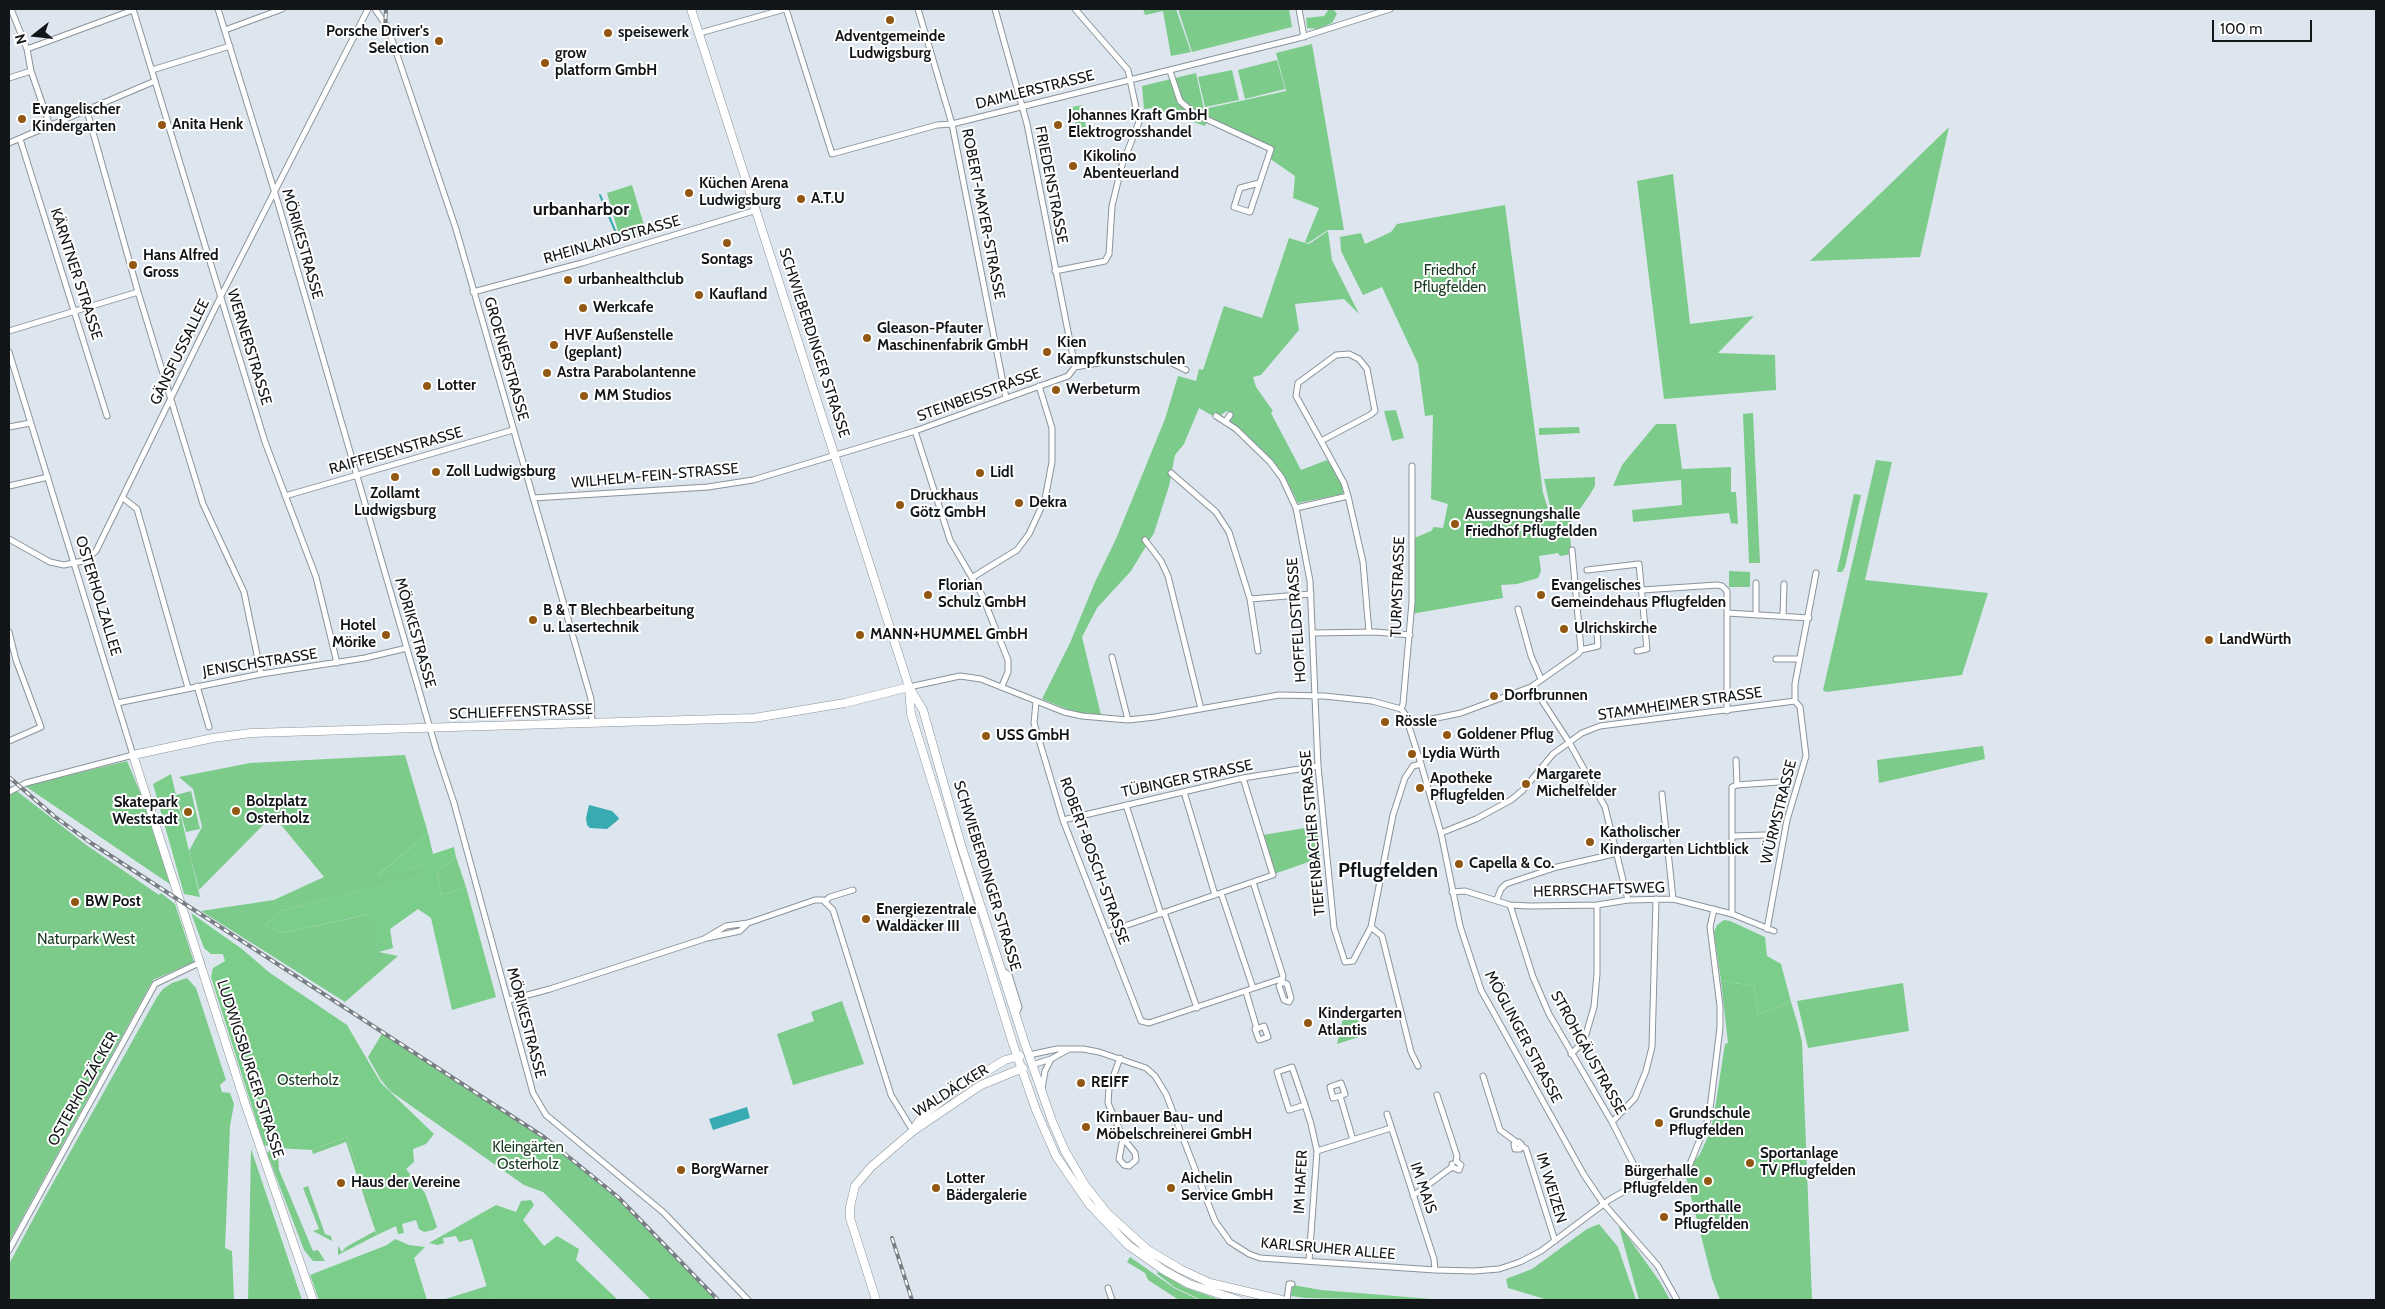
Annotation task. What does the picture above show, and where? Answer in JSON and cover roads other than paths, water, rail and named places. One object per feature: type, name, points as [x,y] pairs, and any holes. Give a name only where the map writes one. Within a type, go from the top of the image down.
[{"type":"main road","name":"SCHWIEBERDINGER STRASSE","points":[[691,9],[909,687],[922,710],[961,845],[1032,1065],[1058,1134],[1076,1171],[1107,1213],[1134,1239],[1166,1261],[1210,1283],[1282,1300]]},
{"type":"main road","name":"SCHWIEBERDINGER STRASSE","points":[[909,687],[911,714],[998,996],[1042,1126],[1056,1156],[1075,1186],[1101,1219],[1128,1245],[1165,1271],[1207,1291],[1238,1300]]},
{"type":"main road","name":"SCHLIEFFENSTRASSE","points":[[133,755],[212,738],[251,733],[430,729],[770,716],[845,703],[909,687]]},
{"type":"main road","name":"OSTERHOLZALLEE","points":[[133,755],[162,847]]},
{"type":"main road","name":"SCHWIEBERDINGER STRASSE","points":[[928,770],[938,766]]},
{"type":"main road","name":"LUDWIGSBURGER STRASSE","points":[[162,847],[246,1106],[313,1300]]},
{"type":"main road","name":"SCHWIEBERDINGER STRASSE","points":[[998,996],[1009,993]]},
{"type":"main road","name":"WALDÄCKER","points":[[913,1131],[923,1115],[944,1098],[986,1071],[1017,1056],[1029,1055]]},
{"type":"main road","name":"WALDÄCKER","points":[[876,1300],[850,1218],[851,1198],[862,1176],[913,1131],[982,1086],[1032,1065]]},
{"type":"street","points":[[11,9],[27,49],[31,71],[50,126]]},
{"type":"street","name":"MÖRIKESTRASSE","points":[[218,9],[275,193],[406,648],[454,803],[509,1000],[528,1082],[546,1115],[663,1212],[748,1300]]},
{"type":"street","points":[[225,30],[282,9]]},
{"type":"street","name":"GÄNSFUSSALLEE","points":[[74,564],[87,559],[96,551],[220,298],[368,9]]},
{"type":"street","name":"GROENERSTRASSE","points":[[375,9],[387,25],[397,52],[456,229],[591,699],[592,722]]},
{"type":"street","points":[[700,33],[786,9]]},
{"type":"street","name":"DAIMLERSTRASSE","points":[[786,9],[832,154],[937,125],[952,124],[1022,105],[1304,37],[1390,9]]},
{"type":"street","name":"ROBERT-MAYER-STRASSE","points":[[918,9],[952,124],[1006,398]]},
{"type":"street","name":"FRIEDENSTRASSE","points":[[995,9],[1022,105],[1075,367]]},
{"type":"street","points":[[1055,271],[1106,261],[1109,254],[1112,206],[1122,166],[1139,122],[1128,70],[1075,9]]},
{"type":"street","points":[[1299,9],[1304,37]]},
{"type":"street","points":[[27,49],[133,10]]},
{"type":"street","name":"WERNERSTRASSE","points":[[133,10],[265,442],[316,577],[337,663]]},
{"type":"street","points":[[152,70],[230,46]]},
{"type":"street","points":[[1170,70],[1180,100],[1195,114],[1271,148],[1250,212],[1234,207],[1240,188],[1259,183]]},
{"type":"street","points":[[9,78],[31,71]]},
{"type":"street","points":[[9,143],[155,81]]},
{"type":"street","points":[[87,111],[138,292],[203,504],[244,592],[261,674]]},
{"type":"street","name":"KÄRNTNER STRASSE","points":[[20,139],[107,416]]},
{"type":"street","name":"RHEINLANDSTRASSE","points":[[473,292],[582,263],[757,210]]},
{"type":"street","points":[[9,331],[138,292]]},
{"type":"street","name":"OSTERHOLZALLEE","points":[[9,352],[133,755]]},
{"type":"street","points":[[1321,441],[1370,416],[1374,411],[1366,369],[1359,360],[1349,354],[1336,355],[1298,383],[1296,396],[1344,483],[1363,562],[1370,632]]},
{"type":"street","name":"STEINBEISSTRASSE","points":[[836,456],[915,431],[1068,376],[1075,367],[1134,357],[1168,361],[1186,370]]},
{"type":"street","points":[[973,577],[1016,550],[1029,534],[1045,499],[1052,462],[1052,428],[1039,386]]},
{"type":"street","points":[[1225,422],[1230,415]]},
{"type":"street","name":"HOFFELDSTRASSE","points":[[1216,416],[1270,462],[1282,478],[1296,508],[1311,594],[1315,695]]},
{"type":"street","points":[[9,427],[30,423]]},
{"type":"street","name":"RAIFFEISENSTRASSE","points":[[285,496],[513,430]]},
{"type":"street","points":[[915,431],[950,540],[973,577],[1008,660],[1008,672],[1002,686]]},
{"type":"street","name":"WILHELM-FEIN-STRASSE","points":[[533,498],[726,484],[754,480],[836,456]]},
{"type":"street","name":"TURMSTRASSE","points":[[1401,709],[1410,635],[1412,466]]},
{"type":"street","points":[[1171,474],[1216,512],[1229,532],[1250,599],[1258,651]]},
{"type":"street","points":[[9,486],[48,477]]},
{"type":"street","points":[[1296,508],[1348,496]]},
{"type":"street","points":[[123,498],[137,509],[188,688]]},
{"type":"street","points":[[9,539],[50,562],[64,565],[74,564]]},
{"type":"street","points":[[1145,540],[1161,561],[1168,576],[1201,709]]},
{"type":"street","points":[[1572,550],[1580,650]]},
{"type":"street","points":[[1587,570],[1639,564],[1648,649],[1638,651]]},
{"type":"street","name":"WÜRMSTRASSE","points":[[1767,929],[1788,820],[1796,786],[1805,765],[1806,744],[1796,701],[1799,659],[1809,618],[1816,573]]},
{"type":"street","points":[[1756,583],[1756,615]]},
{"type":"street","points":[[1783,616],[1784,584]]},
{"type":"street","points":[[1642,590],[1722,586],[1727,591],[1727,711]]},
{"type":"street","points":[[1250,599],[1311,594]]},
{"type":"street","points":[[1518,609],[1531,656],[1541,679]]},
{"type":"street","points":[[1727,613],[1809,618]]},
{"type":"street","points":[[9,632],[16,660],[41,727],[9,741]]},
{"type":"street","points":[[1313,633],[1370,632],[1410,635]]},
{"type":"street","points":[[1408,724],[1461,713],[1531,687],[1571,660],[1580,650],[1598,646],[1597,632]]},
{"type":"street","name":"JENISCHSTRASSE","points":[[117,703],[261,674],[337,663],[406,648]]},
{"type":"street","points":[[1112,656],[1128,720]]},
{"type":"street","points":[[1776,659],[1799,659]]},
{"type":"street","points":[[909,687],[960,676],[981,678],[1036,702],[1082,716],[1128,720],[1279,695],[1315,695],[1372,701],[1401,709]]},
{"type":"street","points":[[197,686],[209,727]]},
{"type":"street","points":[[1531,687],[1539,696],[1568,742],[1605,807],[1618,853],[1628,900]]},
{"type":"street","name":"TIEFENBACHER STRASSE","points":[[1315,695],[1318,766],[1334,928],[1342,958],[1348,963],[1358,955],[1371,928]]},
{"type":"street","name":"STAMMHEIMER STRASSE","points":[[1441,833],[1476,819],[1511,800],[1523,790],[1553,754],[1582,733],[1600,726],[1796,701]]},
{"type":"street","name":"ROBERT-BOSCH-STRASSE","points":[[1036,702],[1034,723],[1063,820],[1138,1017],[1144,1023],[1197,1008]]},
{"type":"street","name":"MÖGLINGER STRASSE","points":[[1401,709],[1405,714],[1441,833],[1452,892],[1468,952],[1481,990],[1584,1175],[1604,1203],[1658,1266],[1676,1300]]},
{"type":"street","points":[[9,792],[26,783],[133,755]]},
{"type":"street","points":[[1736,760],[1737,785]]},
{"type":"street","points":[[1418,1066],[1411,1052],[1382,936],[1371,928],[1393,815],[1404,778],[1413,766],[1421,764]]},
{"type":"street","name":"TÜBINGER STRASSE","points":[[1063,820],[1243,778],[1318,766]]},
{"type":"street","points":[[1107,932],[1273,875],[1243,778]]},
{"type":"street","points":[[1732,914],[1732,787],[1779,782]]},
{"type":"street","points":[[1184,792],[1215,895]]},
{"type":"street","points":[[1662,794],[1673,899]]},
{"type":"street","points":[[1126,804],[1197,1008],[1253,988],[1282,981],[1283,976],[1252,882]]},
{"type":"street","points":[[1733,836],[1765,835]]},
{"type":"street","points":[[1497,899],[1501,889],[1506,884],[1557,867],[1618,853]]},
{"type":"street","points":[[825,901],[830,897],[853,890]]},
{"type":"street","name":"HERRSCHAFTSWEG","points":[[1452,892],[1465,891],[1497,899],[1510,905],[1597,905],[1628,900],[1673,899],[1732,914],[1774,931]]},
{"type":"street","points":[[1221,893],[1253,988]]},
{"type":"street","points":[[1612,1122],[1635,1098],[1646,1071],[1652,1047],[1656,899]]},
{"type":"street","points":[[704,939],[726,926],[748,923],[815,900],[825,901],[833,910],[891,1095],[913,1131]]},
{"type":"street","name":"STROHGÄUSTRASSE","points":[[1510,905],[1533,977],[1549,1014],[1612,1122],[1642,1181]]},
{"type":"street","points":[[1571,1054],[1584,1041],[1594,1007],[1597,974],[1597,905]]},
{"type":"street","name":"KARLSRUHER ALLEE","points":[[1070,1048],[1099,1052],[1146,1068],[1161,1084],[1215,1221],[1230,1242],[1249,1254],[1260,1258],[1435,1270],[1474,1271],[1499,1269],[1529,1258],[1555,1241],[1604,1203],[1642,1181],[1680,1170],[1690,1164],[1709,1117],[1720,1028],[1720,1006],[1710,927],[1714,909]]},
{"type":"street","points":[[509,1000],[550,989],[704,939],[740,931],[748,923]]},
{"type":"street","name":"OSTERHOLZÄCKER","points":[[9,1250],[155,984],[200,962]]},
{"type":"street","points":[[1002,969],[1008,975],[1019,1007],[1016,1014]]},
{"type":"street","points":[[1246,992],[1257,1028]]},
{"type":"street","points":[[1032,1065],[1051,1059],[1070,1048]]},
{"type":"street","name":"WALDÄCKER","points":[[1029,1055],[1070,1048]]},
{"type":"street","points":[[1120,1058],[1109,1088],[1108,1103],[1123,1138],[1136,1157],[1134,1163],[1129,1166],[1124,1165],[1119,1159],[1123,1138]]},
{"type":"street","points":[[1042,1092],[1045,1071],[1051,1059]]},
{"type":"street","name":"IM HAFER","points":[[1305,1105],[1289,1110],[1276,1072],[1292,1067],[1305,1105],[1317,1151],[1309,1260]]},
{"type":"street","name":"IM WEIZEN","points":[[1483,1076],[1500,1130],[1526,1149],[1555,1241]]},
{"type":"street","points":[[1413,1196],[1452,1167],[1453,1162],[1456,1161],[1457,1156],[1437,1095]]},
{"type":"street","points":[[1340,1096],[1353,1140]]},
{"type":"street","name":"IM MAIS","points":[[1387,1114],[1434,1259],[1435,1270]]},
{"type":"street","points":[[1317,1151],[1391,1128]]},
{"type":"street","points":[[1286,1300],[1290,1284]]},
{"type":"street","points":[[1108,1288],[1112,1300]]},
{"type":"water","points":[[589,805],[612,811],[619,818],[607,829],[590,828],[587,825],[586,818]]},
{"type":"water","points":[[747,1107],[750,1118],[713,1130],[709,1119]]},
{"type":"waterway","points":[[600,195],[619,240]]},
{"type":"railway","points":[[385,30],[386,9]]},
{"type":"railway","points":[[9,777],[54,816],[91,843],[544,1137],[618,1197],[718,1300]]},
{"type":"railway","points":[[892,1238],[912,1300]]},
{"type":"place","name":"Adventgemeinde Ludwigsburg","points":[[890,20]]},
{"type":"place","name":"speisewerk","points":[[608,33]]},
{"type":"place","name":"Porsche Driver's Selection","points":[[439,41]]},
{"type":"place","name":"grow platform GmbH","points":[[545,63]]},
{"type":"place","name":"Evangelischer Kindergarten","points":[[22,119]]},
{"type":"place","name":"Anita Henk","points":[[162,125]]},
{"type":"place","name":"Johannes Kraft GmbH Elektrogrosshandel","points":[[1058,125]]},
{"type":"place","name":"Kikolino Abenteuerland","points":[[1073,166]]},
{"type":"place","name":"Küchen Arena Ludwigsburg","points":[[689,193]]},
{"type":"place","name":"A.T.U","points":[[801,199]]},
{"type":"place","name":"Sontags","points":[[727,243]]},
{"type":"place","name":"Hans Alfred Gross","points":[[133,265]]},
{"type":"place","name":"urbanhealthclub","points":[[568,280]]},
{"type":"place","name":"Kaufland","points":[[699,295]]},
{"type":"place","name":"Werkcafe","points":[[583,308]]},
{"type":"place","name":"Gleason-Pfauter Maschinenfabrik GmbH","points":[[867,338]]},
{"type":"place","name":"HVF Außenstelle (geplant)","points":[[554,345]]},
{"type":"place","name":"Kien Kampfkunstschulen","points":[[1047,352]]},
{"type":"place","name":"Astra Parabolantenne","points":[[547,373]]},
{"type":"place","name":"Lotter","points":[[427,386]]},
{"type":"place","name":"Werbeturm","points":[[1056,390]]},
{"type":"place","name":"MM Studios","points":[[584,396]]},
{"type":"place","name":"Zoll Ludwigsburg","points":[[436,472]]},
{"type":"place","name":"Lidl","points":[[980,473]]},
{"type":"place","name":"Zollamt Ludwigsburg","points":[[395,477]]},
{"type":"place","name":"Dekra","points":[[1019,503]]},
{"type":"place","name":"Druckhaus Götz GmbH","points":[[900,505]]},
{"type":"place","name":"Aussegnungshalle Friedhof Pflugfelden","points":[[1455,524]]},
{"type":"place","name":"Florian Schulz GmbH","points":[[928,595]]},
{"type":"place","name":"Evangelisches Gemeindehaus Pflugfelden","points":[[1541,595]]},
{"type":"place","name":"B & T Blechbearbeitung u. Lasertechnik","points":[[533,620]]},
{"type":"place","name":"Ulrichskirche","points":[[1564,629]]},
{"type":"place","name":"Hotel Mörike","points":[[386,635]]},
{"type":"place","name":"MANN+HUMMEL GmbH","points":[[860,635]]},
{"type":"place","name":"LandWürth","points":[[2209,640]]},
{"type":"place","name":"Dorfbrunnen","points":[[1494,696]]},
{"type":"place","name":"Rössle","points":[[1385,722]]},
{"type":"place","name":"Goldener Pflug","points":[[1447,735]]},
{"type":"place","name":"USS GmbH","points":[[986,736]]},
{"type":"place","name":"Lydia Würth","points":[[1412,754]]},
{"type":"place","name":"Margarete Michelfelder","points":[[1526,784]]},
{"type":"place","name":"Apotheke Pflugfelden","points":[[1420,788]]},
{"type":"place","name":"Bolzplatz Osterholz","points":[[236,811]]},
{"type":"place","name":"Skatepark Weststadt","points":[[188,812]]},
{"type":"place","name":"Katholischer Kindergarten Lichtblick","points":[[1590,842]]},
{"type":"place","name":"Capella & Co.","points":[[1459,864]]},
{"type":"place","name":"BW Post","points":[[75,902]]},
{"type":"place","name":"Energiezentrale Waldäcker III","points":[[866,919]]},
{"type":"place","name":"Kindergarten Atlantis","points":[[1308,1023]]},
{"type":"place","name":"REIFF","points":[[1081,1083]]},
{"type":"place","name":"Grundschule Pflugfelden","points":[[1659,1123]]},
{"type":"place","name":"Kirnbauer Bau- und Möbelschreinerei GmbH","points":[[1086,1127]]},
{"type":"place","name":"Sportanlage TV Pflugfelden","points":[[1750,1163]]},
{"type":"place","name":"BorgWarner","points":[[681,1170]]},
{"type":"place","name":"Bürgerhalle Pflugfelden","points":[[1708,1181]]},
{"type":"place","name":"Haus der Vereine","points":[[341,1183]]},
{"type":"place","name":"Lotter Bädergalerie","points":[[936,1188]]},
{"type":"place","name":"Aichelin Service GmbH","points":[[1171,1188]]},
{"type":"place","name":"Sporthalle Pflugfelden","points":[[1664,1217]]},
{"type":"district","name":"urbanharbor","points":[[581,210]]},
{"type":"district","name":"Pflugfelden","points":[[1388,871]]},
{"type":"park label","name":"Friedhof Pflugfelden","points":[[1450,280]]},
{"type":"park label","name":"Naturpark West","points":[[86,940]]},
{"type":"park label","name":"Osterholz","points":[[308,1081]]},
{"type":"park label","name":"Kleingärten Osterholz","points":[[528,1156]]}]
